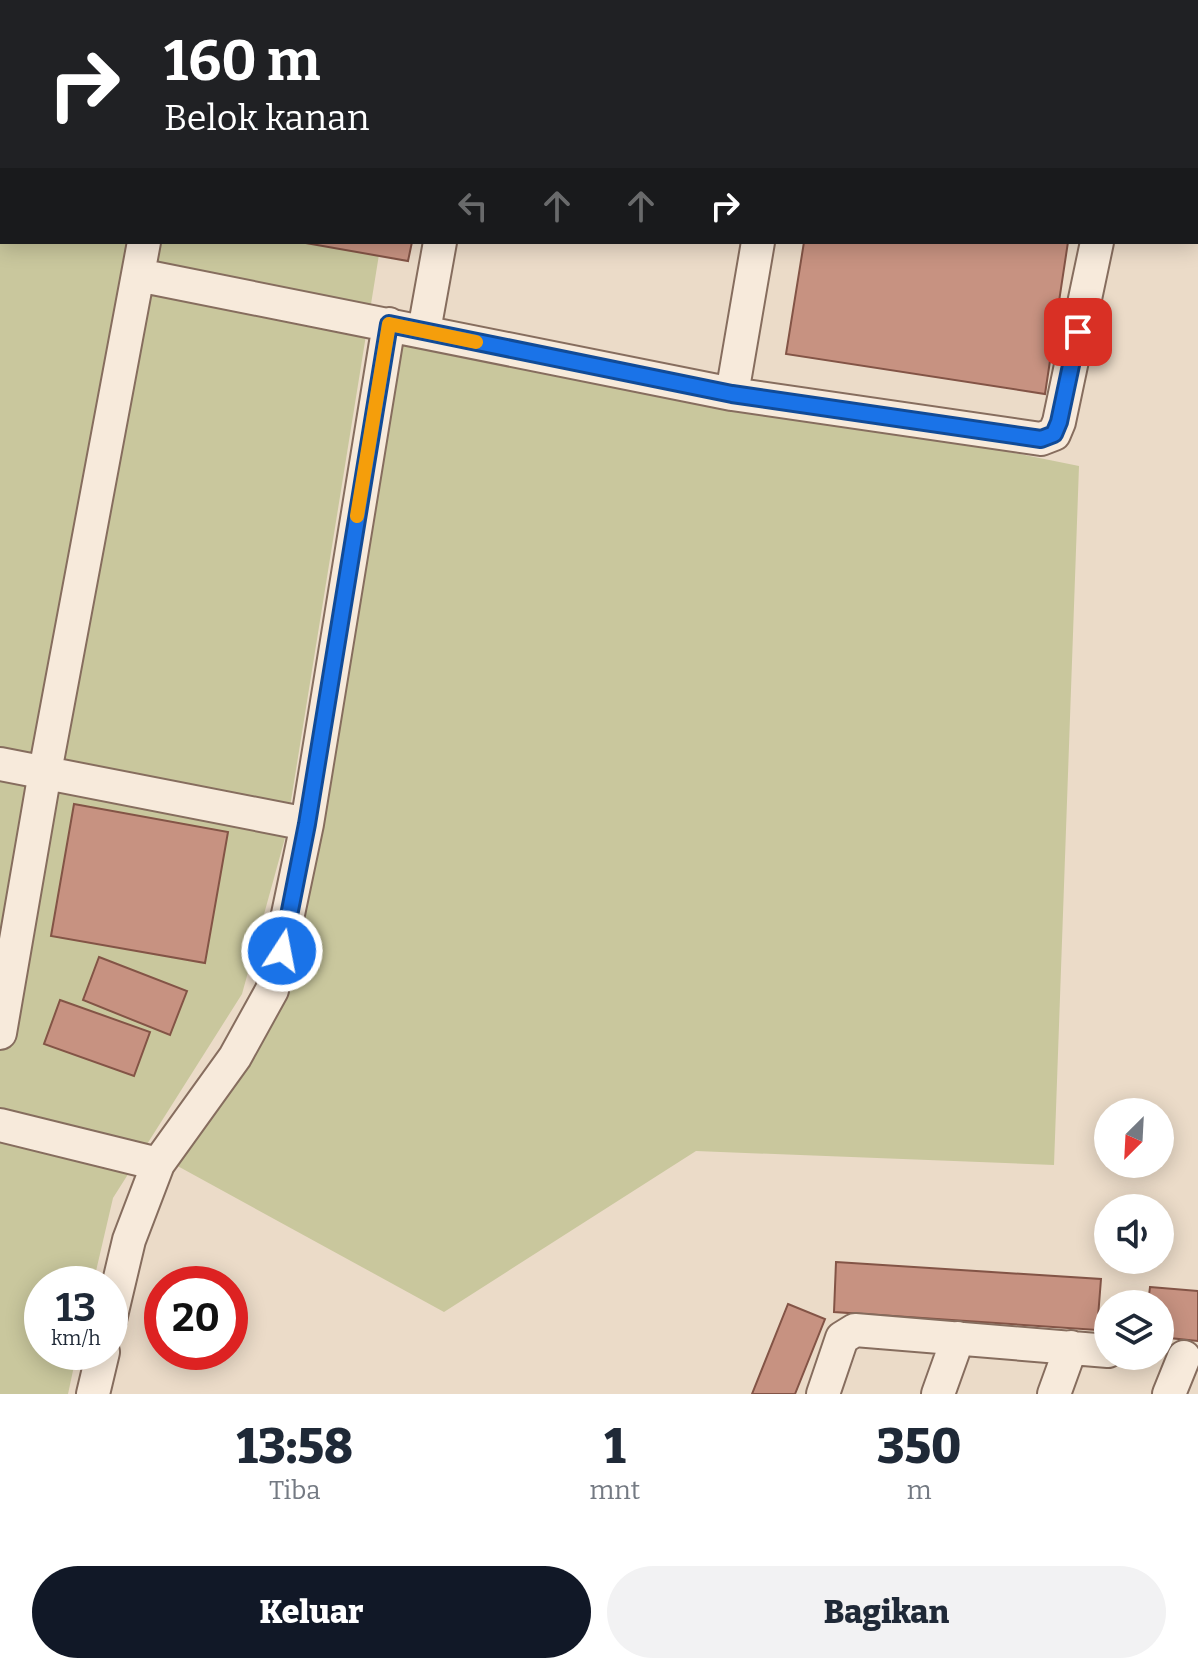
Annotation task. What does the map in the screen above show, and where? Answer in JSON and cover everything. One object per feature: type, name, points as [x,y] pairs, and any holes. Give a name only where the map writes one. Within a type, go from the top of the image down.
[{"type":"street","points":[[0,1033],[45,772],[144,244]]},
{"type":"street","points":[[424,331],[440,244]]},
{"type":"street","points":[[732,394],[758,244]]},
{"type":"street","points":[[138,275],[732,394],[1041,439],[1054,434],[1059,422],[1097,244]]},
{"type":"street","points":[[123,1266],[129,1240],[158,1164],[235,1057],[272,990],[307,824],[389,324]]},
{"type":"street","points":[[0,764],[307,824]]},
{"type":"street","points":[[0,1125],[158,1164]]},
{"type":"street","points":[[823,1394],[842,1338],[852,1331],[1094,1349]]},
{"type":"street","points":[[938,1394],[958,1338]]},
{"type":"street","points":[[1054,1394],[1071,1347]]},
{"type":"street","points":[[1169,1394],[1181,1357]]},
{"type":"street","points":[[93,1394],[99,1370]]},
{"type":"shaded area","points":[[0,244],[381,244],[285,838],[242,994],[113,1198],[97,1266],[24,1266],[24,1370],[73,1370],[68,1394],[0,1394]]},
{"type":"shaded area","points":[[388,326],[1079,466],[1054,1165],[696,1151],[444,1312],[152,1152],[266,986]]},
{"type":"building","points":[[311,244],[412,244],[408,261]]},
{"type":"building","points":[[804,244],[1068,244],[1045,394],[786,354]]},
{"type":"building","points":[[74,804],[228,832],[205,963],[51,936]]},
{"type":"building","points":[[99,957],[187,991],[170,1035],[83,1000]]},
{"type":"building","points":[[60,1000],[150,1032],[134,1076],[44,1044]]},
{"type":"building","points":[[836,1262],[1101,1279],[1100,1290],[1094,1290],[1094,1330],[834,1312]]},
{"type":"building","points":[[1150,1287],[1198,1291],[1198,1341],[1174,1338],[1174,1290],[1150,1290]]},
{"type":"building","points":[[788,1304],[825,1319],[795,1394],[752,1394]]},
{"type":"slow traffic","points":[[357,516],[389,324],[476,342]]},
{"type":"route","points":[[282,951],[307,824],[389,324],[732,394],[1041,439],[1054,434],[1059,422],[1078,332]]}]
